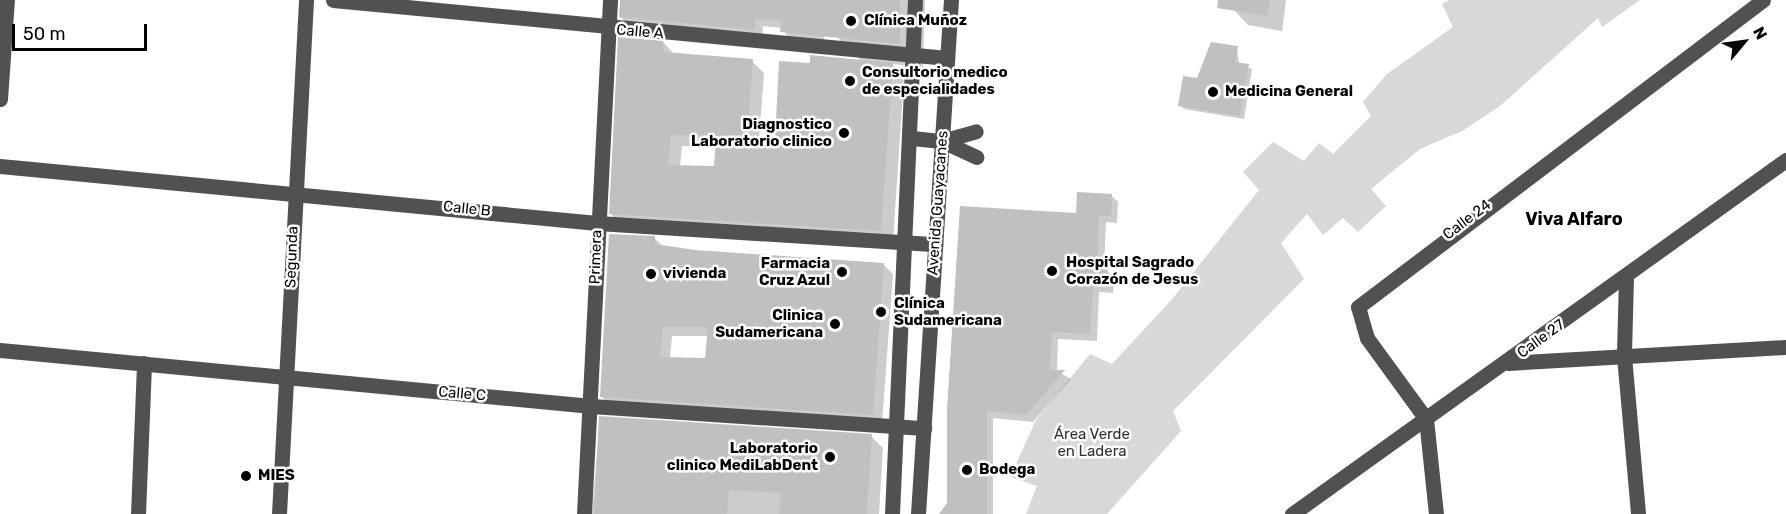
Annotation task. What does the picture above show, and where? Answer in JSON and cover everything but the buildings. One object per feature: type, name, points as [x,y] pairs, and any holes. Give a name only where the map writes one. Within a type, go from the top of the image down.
[{"type":"street","points":[[0,99],[7,0]]},
{"type":"street","name":"Segunda","points":[[279,514],[288,377],[294,190],[306,0]]},
{"type":"street","name":"Calle A","points":[[333,0],[608,30],[947,58]]},
{"type":"street","name":"Primera","points":[[584,514],[610,0]]},
{"type":"street","name":"Avenida Guayacanes","points":[[892,514],[917,56],[915,0]]},
{"type":"street","name":"Avenida Guayacanes","points":[[918,514],[951,0]]},
{"type":"street","name":"Calle 24","points":[[1436,514],[1426,419],[1359,323],[1358,307],[1364,297],[1763,0]]},
{"type":"street","points":[[942,141],[976,131]]},
{"type":"street","points":[[912,138],[942,141],[976,157]]},
{"type":"street","name":"Calle 27","points":[[1292,514],[1508,363],[1786,159]]},
{"type":"street","name":"Calle B","points":[[0,166],[294,190],[597,223],[935,244]]},
{"type":"street","points":[[1626,277],[1624,356],[1638,514]]},
{"type":"street","points":[[1508,363],[1786,347]]},
{"type":"street","name":"Calle C","points":[[0,350],[591,406],[896,428],[924,428]]},
{"type":"street","points":[[138,514],[144,363]]},
{"type":"green space","name":"Área Verde en Ladera","points":[[1449,0],[1640,0],[1602,27],[1598,18],[1500,106],[1464,130],[1420,149],[1371,189],[1386,206],[1358,232],[1343,218],[1323,235],[1307,214],[1281,243],[1304,279],[1173,411],[1181,431],[1107,514],[1026,514],[1037,486],[1010,477],[1036,420],[1090,354],[1112,364],[1173,298],[1259,190],[1243,172],[1273,142],[1304,161],[1319,143],[1333,154],[1371,116],[1363,102],[1387,74],[1453,27],[1442,4]]},
{"type":"place","name":"Clínica Muñoz","points":[[851,21]]},
{"type":"place","name":"Consultorio medico de especialidades","points":[[850,81]]},
{"type":"place","name":"Medicina General","points":[[1213,92]]},
{"type":"place","name":"Diagnostico Laboratorio clinico","points":[[844,133]]},
{"type":"place","name":"Hospital Sagrado Corazón de Jesus","points":[[1052,271]]},
{"type":"place","name":"Farmacia Cruz Azul","points":[[842,272]]},
{"type":"place","name":"vivienda","points":[[651,274]]},
{"type":"place","name":"Clínica Sudamericana","points":[[881,312]]},
{"type":"place","name":"Clinica Sudamericana","points":[[835,324]]},
{"type":"place","name":"Laboratorio clinico MediLabDent","points":[[830,457]]},
{"type":"place","name":"Bodega","points":[[967,470]]},
{"type":"place","name":"MIES","points":[[246,476]]},
{"type":"district","name":"Viva Alfaro","points":[[1574,219]]}]
